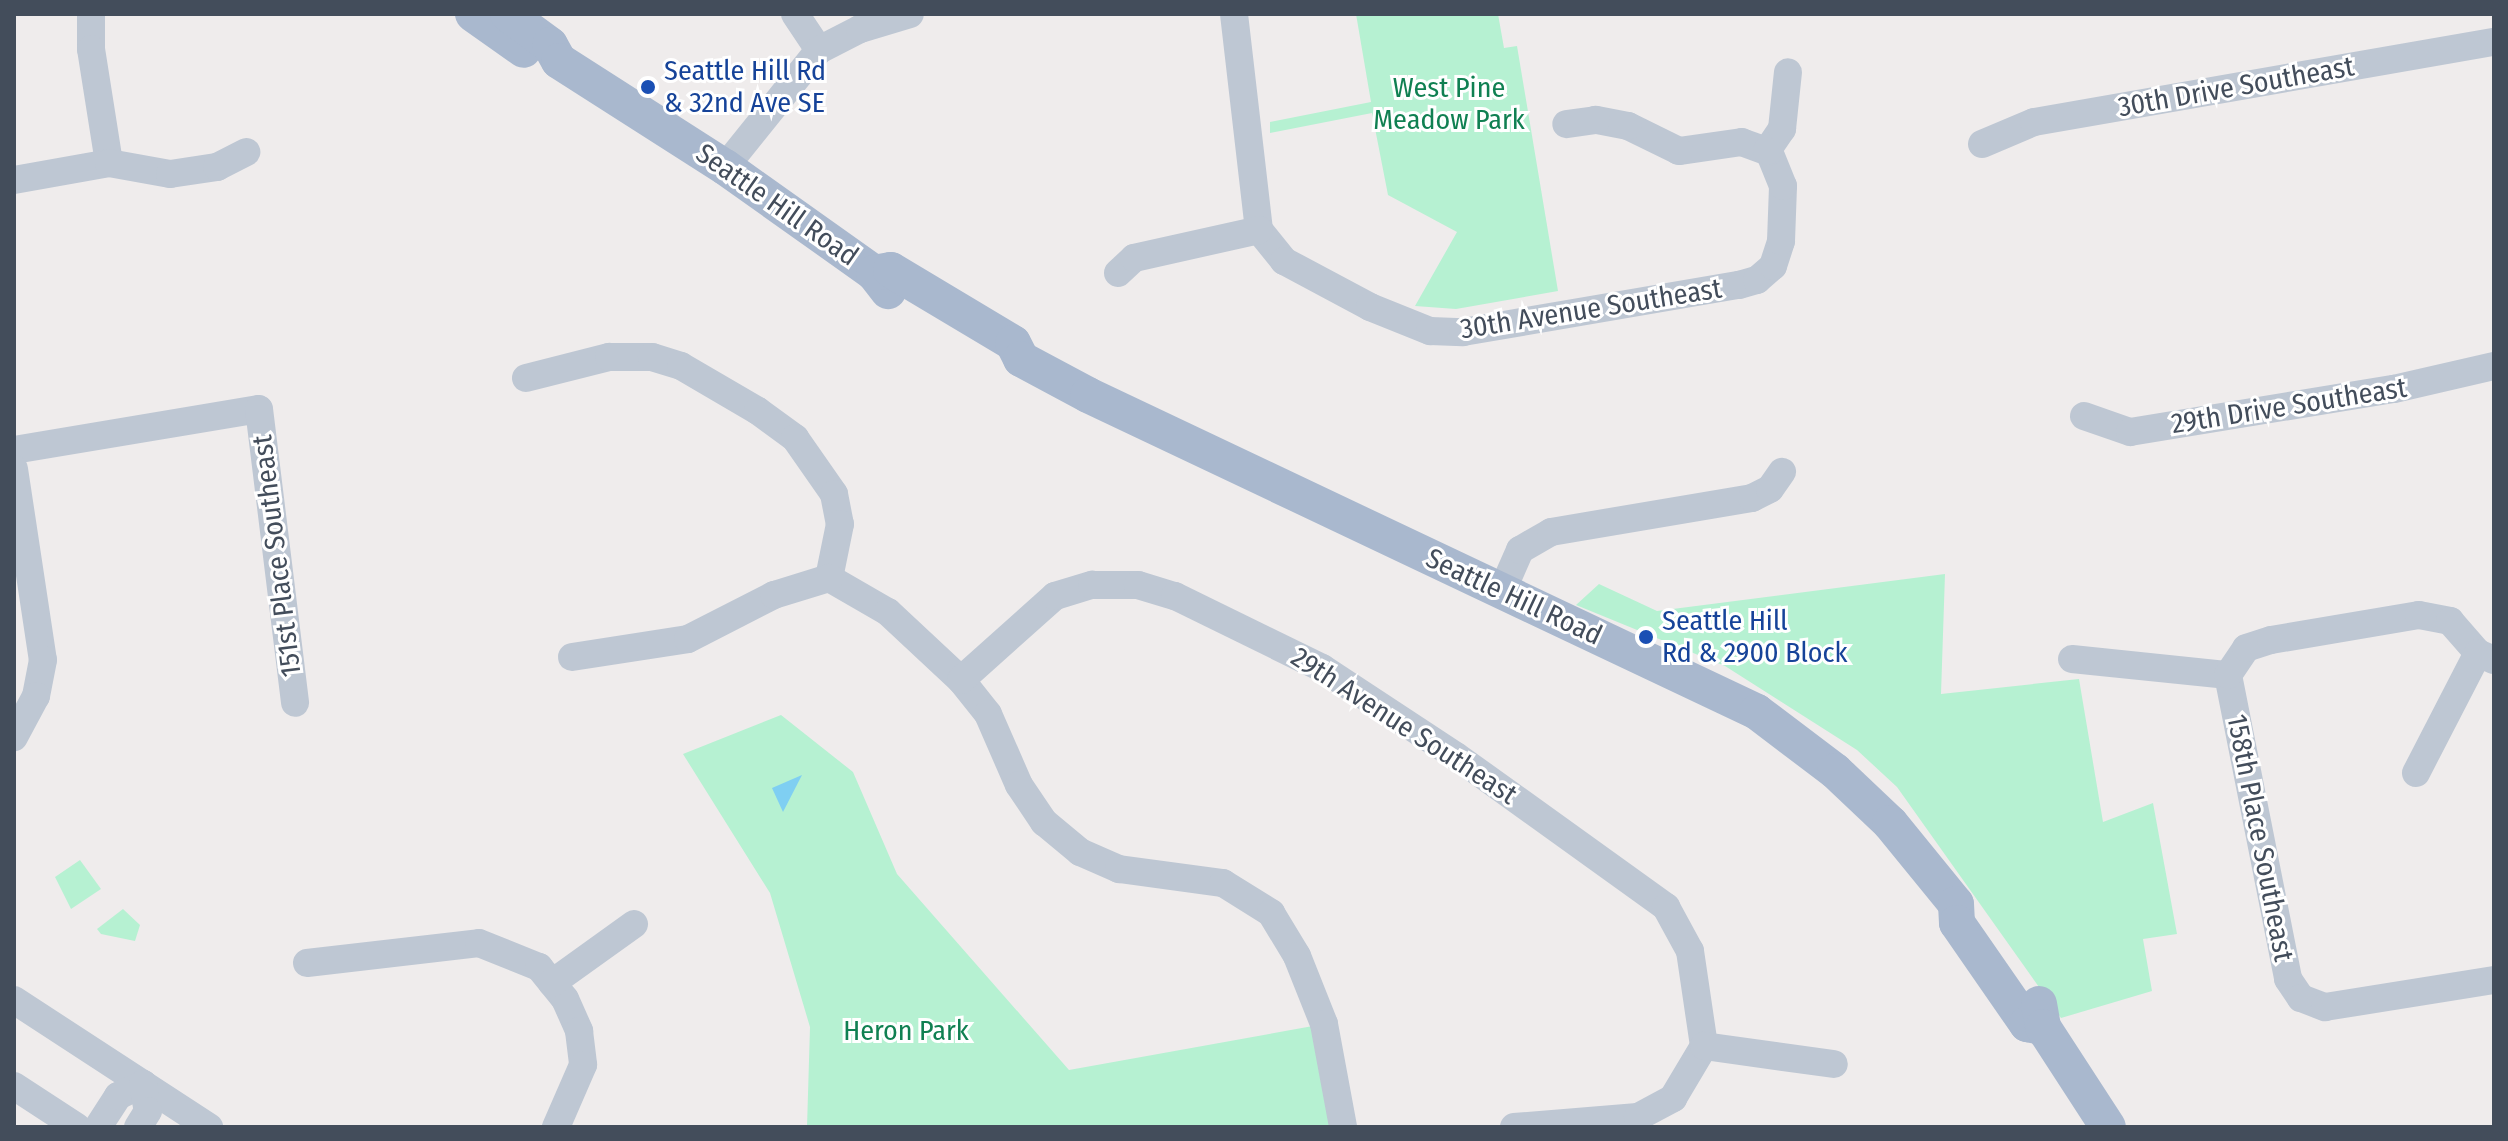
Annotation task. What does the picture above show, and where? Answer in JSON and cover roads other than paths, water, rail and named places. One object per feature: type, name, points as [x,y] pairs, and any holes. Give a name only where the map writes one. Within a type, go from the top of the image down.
[{"type":"main road","name":"Seattle Hill Road","points":[[473,14],[543,63],[559,61]]},
{"type":"main road","name":"Seattle Hill Road","points":[[508,14],[550,45],[559,61],[725,167],[874,273],[881,287],[1005,361],[1021,359],[1757,712],[1835,771],[1890,823],[1956,904],[1957,923],[2027,1024],[2043,1027],[2108,1127]]},
{"type":"street","points":[[91,14],[91,49],[109,163]]},
{"type":"street","points":[[795,14],[819,50]]},
{"type":"street","points":[[725,167],[819,50],[860,29],[910,14]]},
{"type":"street","points":[[1118,273],[1134,258],[1259,230],[1234,14]]},
{"type":"street","name":"30th Drive Southeast","points":[[1982,144],[2034,122],[2494,42]]},
{"type":"street","points":[[1566,124],[1596,120],[1628,126],[1679,151],[1742,142],[1767,151],[1782,129],[1788,72]]},
{"type":"street","name":"30th Avenue Southeast","points":[[1259,230],[1284,261],[1430,331],[1463,332],[1757,280],[1773,266],[1781,241],[1783,186],[1767,151]]},
{"type":"street","points":[[14,180],[109,163],[170,174],[217,167],[246,152]]},
{"type":"street","points":[[526,378],[609,357],[652,357],[681,366],[758,411],[795,438],[834,494],[840,524],[829,578]]},
{"type":"street","name":"29th Drive Southeast","points":[[2084,416],[2130,432],[2422,384],[2494,366]]},
{"type":"street","name":"151st Place Southeast","points":[[14,450],[259,409],[295,703]]},
{"type":"street","points":[[14,469],[43,660],[36,696],[14,737]]},
{"type":"street","points":[[1502,591],[1520,550],[1551,532],[1752,498],[1770,489],[1782,472]]},
{"type":"street","points":[[572,657],[688,639],[774,595],[829,578],[888,612],[961,680],[988,714],[1019,785],[1044,822],[1080,852],[1119,869],[1223,883],[1271,913],[1297,956],[1324,1024],[1343,1127]]},
{"type":"street","name":"29th Avenue Southeast","points":[[961,680],[1055,596],[1092,585],[1138,585],[1175,596],[1322,668],[1456,756],[1666,907],[1690,951],[1704,1046]]},
{"type":"street","points":[[2072,659],[2228,675],[2246,648],[2271,640],[2419,615],[2450,621],[2486,656],[2416,773]]},
{"type":"street","name":"158th Place Southeast","points":[[2228,675],[2288,979],[2301,998],[2325,1007],[2494,980]]},
{"type":"street","points":[[552,983],[634,924]]},
{"type":"street","points":[[307,963],[479,943],[539,967],[552,983],[579,1031],[583,1065],[556,1127]]},
{"type":"street","points":[[14,1000],[209,1127]]},
{"type":"street","points":[[1514,1127],[1638,1117],[1673,1098],[1704,1046],[1834,1064]]},
{"type":"street","points":[[14,1086],[97,1126],[118,1096],[143,1084]]},
{"type":"street","points":[[138,1127],[148,1111],[143,1084]]},
{"type":"water","points":[[802,775],[783,812],[772,788]]},
{"type":"place","name":"Seattle Hill Rd & 32nd Ave SE","points":[[648,87]]},
{"type":"place","name":"Seattle Hill Rd & 2900 Block","points":[[1646,637]]},
{"type":"park label","name":"West Pine Meadow Park","points":[[1449,104]]},
{"type":"park label","name":"Heron Park","points":[[906,1031]]}]
